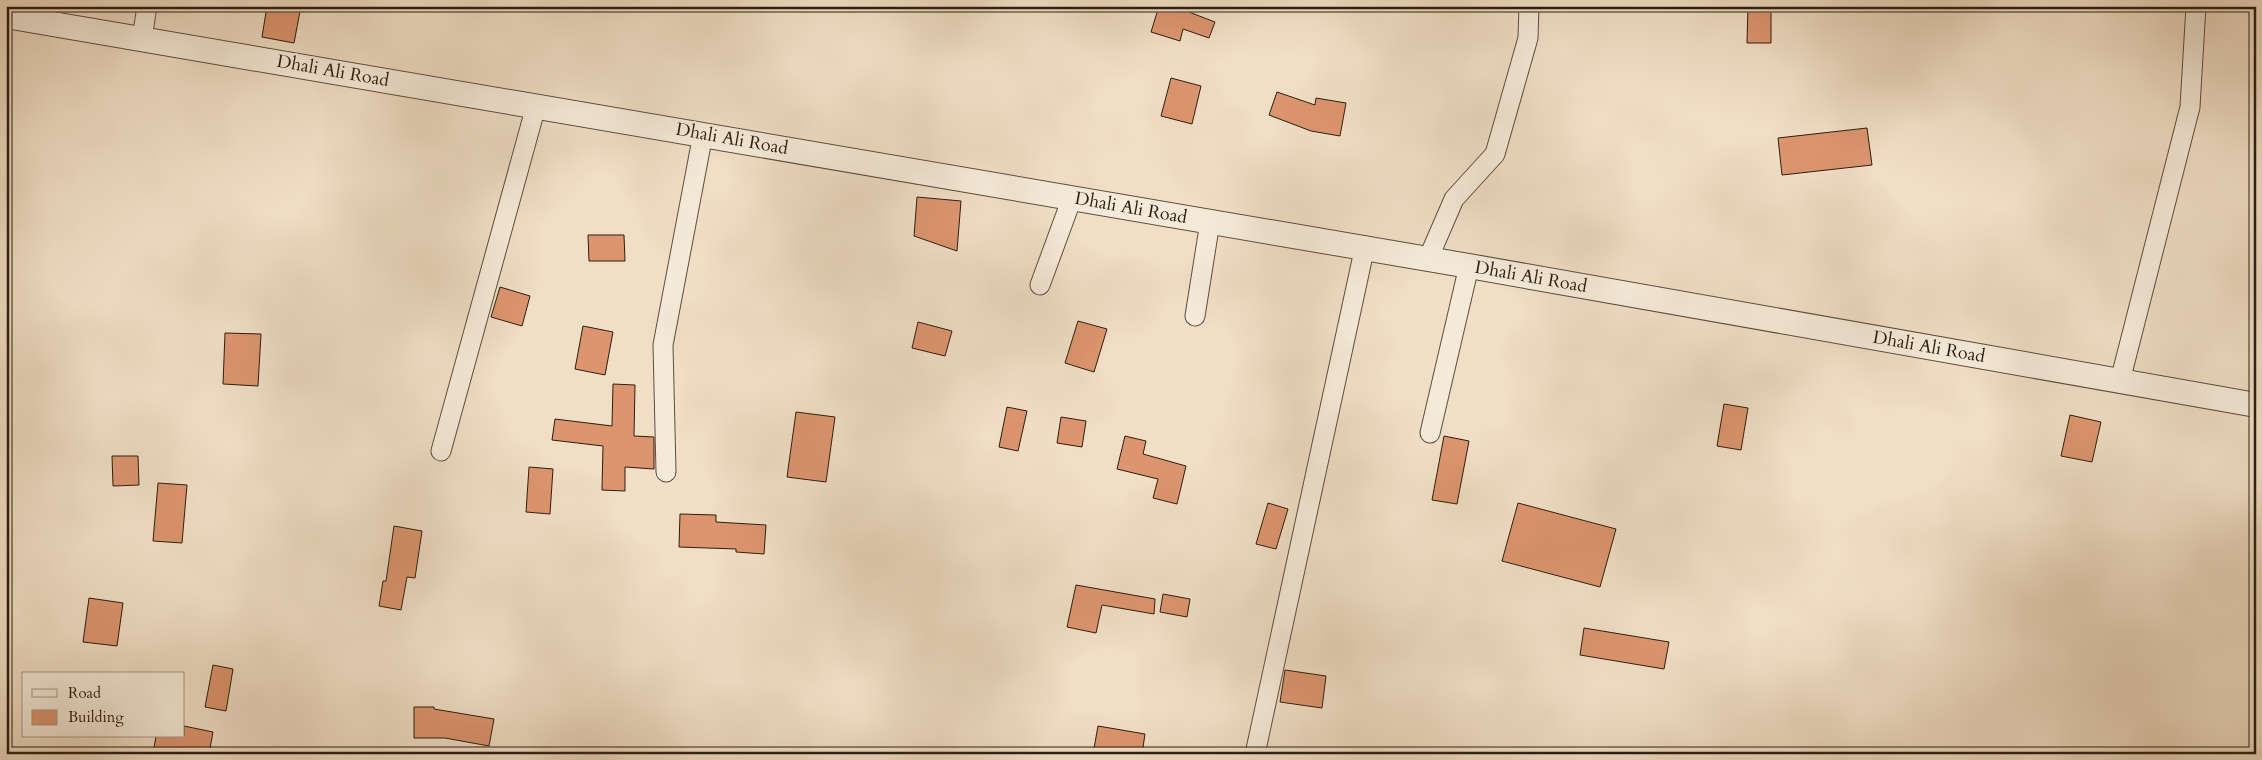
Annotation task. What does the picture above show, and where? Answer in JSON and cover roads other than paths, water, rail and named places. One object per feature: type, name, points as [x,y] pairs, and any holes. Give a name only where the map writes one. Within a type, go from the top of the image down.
[{"type":"street","points":[[142,39],[147,6]]},
{"type":"street","points":[[1428,259],[1454,198],[1496,154],[1528,38],[1529,6]]},
{"type":"street","points":[[2120,381],[2190,107],[2196,6]]},
{"type":"street","name":"Dhali Ali Road","points":[[6,16],[1365,247],[2256,405]]},
{"type":"street","points":[[441,451],[536,106]]},
{"type":"street","points":[[666,472],[662,345],[703,134]]},
{"type":"street","points":[[1040,285],[1072,198]]},
{"type":"street","points":[[1195,316],[1210,222]]},
{"type":"street","points":[[1254,754],[1365,247]]},
{"type":"street","points":[[1430,433],[1469,266]]}]
